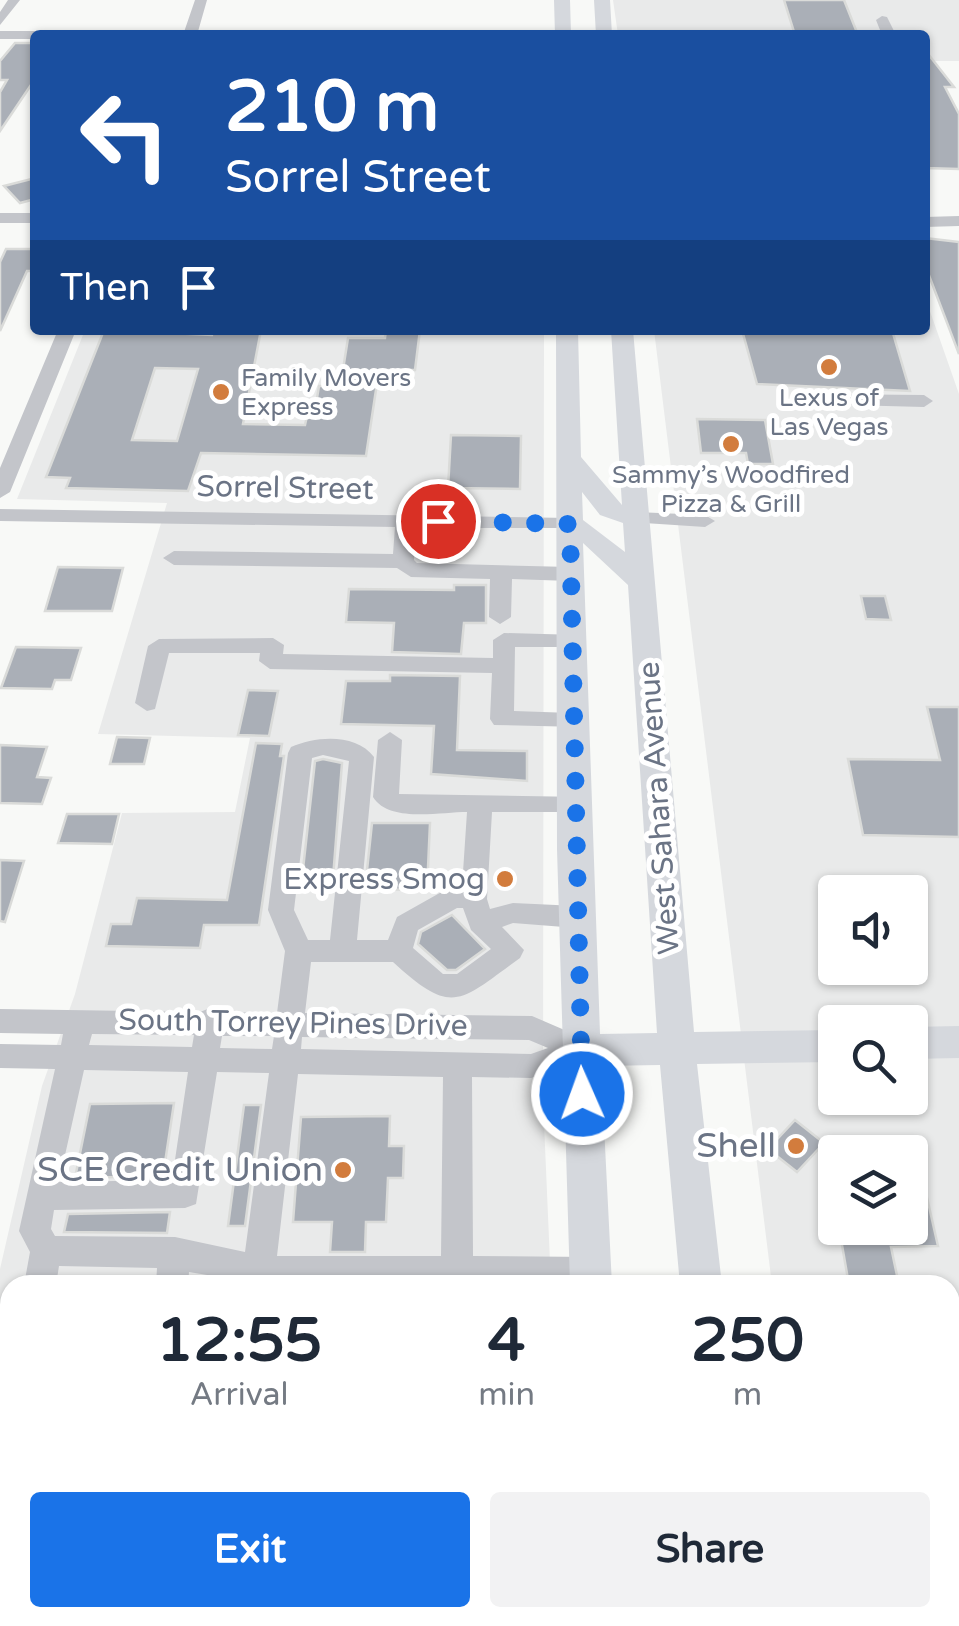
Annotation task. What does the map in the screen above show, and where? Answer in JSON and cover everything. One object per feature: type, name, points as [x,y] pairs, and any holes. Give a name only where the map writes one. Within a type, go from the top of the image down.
[{"type":"main road","points":[[562,0],[563,30]]},
{"type":"main road","points":[[602,0],[604,30]]},
{"type":"main road","points":[[567,335],[580,1050],[591,1275]]},
{"type":"main road","name":"West Sahara Avenue","points":[[622,335],[677,1050],[700,1275]]},
{"type":"main road","points":[[569,458],[609,509],[636,518]]},
{"type":"main road","points":[[570,524],[592,532],[610,559],[642,584]]},
{"type":"main road","points":[[928,1043],[959,1042]]},
{"type":"main road","name":"South Torrey Pines Drive","points":[[580,1050],[818,1046]]},
{"type":"street","points":[[0,21],[14,0]]},
{"type":"street","points":[[191,30],[200,0]]},
{"type":"street","points":[[882,20],[887,30]]},
{"type":"street","points":[[0,35],[30,36]]},
{"type":"street","points":[[0,218],[30,218]]},
{"type":"street","points":[[930,222],[959,221]]},
{"type":"street","points":[[0,492],[66,335]]},
{"type":"street","points":[[818,400],[924,401]]},
{"type":"street","name":"Sorrel Street","points":[[0,514],[570,524]]},
{"type":"street","points":[[636,518],[705,521]]},
{"type":"street","points":[[406,520],[403,561],[411,570],[570,574]]},
{"type":"street","points":[[174,558],[403,561]]},
{"type":"street","points":[[500,617],[501,572]]},
{"type":"street","points":[[572,640],[504,640],[502,718],[572,721]]},
{"type":"street","points":[[147,703],[159,646],[273,644],[270,662],[504,666]]},
{"type":"street","points":[[390,740],[386,797],[394,803],[574,803]]},
{"type":"street","points":[[255,1275],[300,951],[281,910],[300,754],[311,746],[347,748],[362,757],[342,951]]},
{"type":"street","points":[[478,911],[480,803]]},
{"type":"street","points":[[300,951],[399,951],[437,985],[462,985],[510,950],[478,911],[454,897],[406,924],[399,951]]},
{"type":"street","points":[[478,911],[577,917]]},
{"type":"street","points":[[435,1026],[437,985]]},
{"type":"street","points":[[42,1275],[46,1251],[35,1231],[40,1196],[80,1019]]},
{"type":"street","points":[[40,1196],[185,1194],[210,1020]]},
{"type":"street","name":"South Torrey Pines Drive","points":[[0,1021],[210,1020],[532,1028],[580,1050]]},
{"type":"street","name":"South Torrey Pines Drive","points":[[0,1056],[531,1066],[580,1050]]},
{"type":"street","points":[[458,1064],[476,1275]]},
{"type":"street","points":[[46,1251],[175,1252],[246,1275]]},
{"type":"street","points":[[173,1275],[175,1252]]},
{"type":"shaded area","points":[[613,0],[959,0],[959,61],[930,61],[930,30],[617,30]]},
{"type":"shaded area","points":[[930,311],[959,394],[959,1275],[771,1275],[655,335],[930,335]]},
{"type":"shaded area","points":[[83,335],[544,335],[543,1100],[551,1275],[0,1275],[42,1086],[75,994],[122,813],[235,812],[250,738],[98,734],[167,503],[17,499]]},
{"type":"building","points":[[784,0],[844,0],[856,30],[793,30]]},
{"type":"building","points":[[15,43],[30,43],[30,86],[0,131],[0,92],[7,80],[0,80],[0,61]]},
{"type":"building","points":[[930,56],[954,87],[945,87],[959,114],[959,169],[930,168]]},
{"type":"building","points":[[30,179],[30,200],[20,203],[4,186]]},
{"type":"building","points":[[930,239],[959,242],[959,354],[930,278]]},
{"type":"building","points":[[6,249],[30,249],[30,271],[0,331],[0,262]]},
{"type":"building","points":[[102,335],[260,335],[243,424],[305,425],[307,416],[314,416],[319,386],[326,386],[328,376],[342,376],[348,338],[419,335],[415,370],[379,370],[366,456],[201,453],[188,491],[66,488],[70,478],[46,477]],"holes":[[[155,368],[198,369],[177,441],[132,440]]]},
{"type":"building","name":"Lexus of Las Vegas","points":[[743,335],[893,335],[910,391],[757,384]]},
{"type":"building","name":"Sammy’s Woodfired Pizza & Grill","points":[[697,419],[765,420],[773,464],[748,464],[746,453],[701,453]]},
{"type":"building","points":[[451,435],[521,436],[520,489],[448,488]]},
{"type":"building","points":[[58,567],[123,568],[112,611],[45,611]]},
{"type":"building","points":[[454,585],[486,585],[486,623],[464,623],[461,654],[392,652],[394,623],[346,622],[349,589],[454,590]]},
{"type":"building","points":[[861,596],[885,596],[891,620],[866,619]]},
{"type":"building","points":[[16,647],[81,648],[71,680],[55,680],[52,689],[1,688]]},
{"type":"building","points":[[390,675],[460,676],[457,750],[527,751],[527,781],[431,774],[434,726],[341,724],[346,681],[390,681]]},
{"type":"building","points":[[248,690],[278,691],[269,736],[238,735]]},
{"type":"building","points":[[927,707],[959,707],[959,837],[863,835],[848,759],[940,760]]},
{"type":"building","points":[[117,737],[150,738],[144,764],[110,764]]},
{"type":"building","points":[[256,743],[282,744],[280,756],[284,756],[259,925],[204,925],[200,948],[106,946],[111,924],[131,924],[137,898],[227,900]]},
{"type":"building","points":[[0,745],[47,747],[37,777],[51,778],[42,804],[0,803]]},
{"type":"building","points":[[315,761],[342,763],[333,878],[302,878]]},
{"type":"building","points":[[67,814],[119,814],[112,844],[58,843]]},
{"type":"building","points":[[372,823],[430,823],[427,890],[365,889]]},
{"type":"building","points":[[0,860],[24,861],[5,922],[0,921]]},
{"type":"building","points":[[452,915],[485,949],[456,970],[447,970],[418,944],[421,932]]},
{"type":"building","points":[[174,1103],[163,1176],[75,1178],[90,1104]]},
{"type":"building","points":[[244,1105],[261,1105],[245,1226],[228,1226]]},
{"type":"building","name":"SCE Credit Union","points":[[390,1116],[389,1146],[404,1146],[403,1178],[388,1178],[386,1222],[366,1222],[365,1252],[330,1252],[332,1222],[293,1222],[301,1117]]},
{"type":"building","name":"Shell","points":[[795,1120],[818,1138],[818,1149],[797,1172],[768,1149]]},
{"type":"building","points":[[928,1202],[938,1246],[891,1247],[897,1275],[847,1275],[842,1245],[928,1245]]},
{"type":"building","points":[[170,1212],[167,1233],[64,1232],[68,1214]]},
{"type":"place","name":"Lexus of Las Vegas","points":[[829,367]]},
{"type":"place","name":"Family Movers Express","points":[[221,392]]},
{"type":"place","name":"Sammy’s Woodfired Pizza & Grill","points":[[731,444]]},
{"type":"place","name":"Express Smog","points":[[505,879]]},
{"type":"place","name":"Shell","points":[[796,1146]]},
{"type":"place","name":"SCE Credit Union","points":[[343,1170]]},
{"type":"route","points":[[438,521],[570,524],[582,1094]]}]
